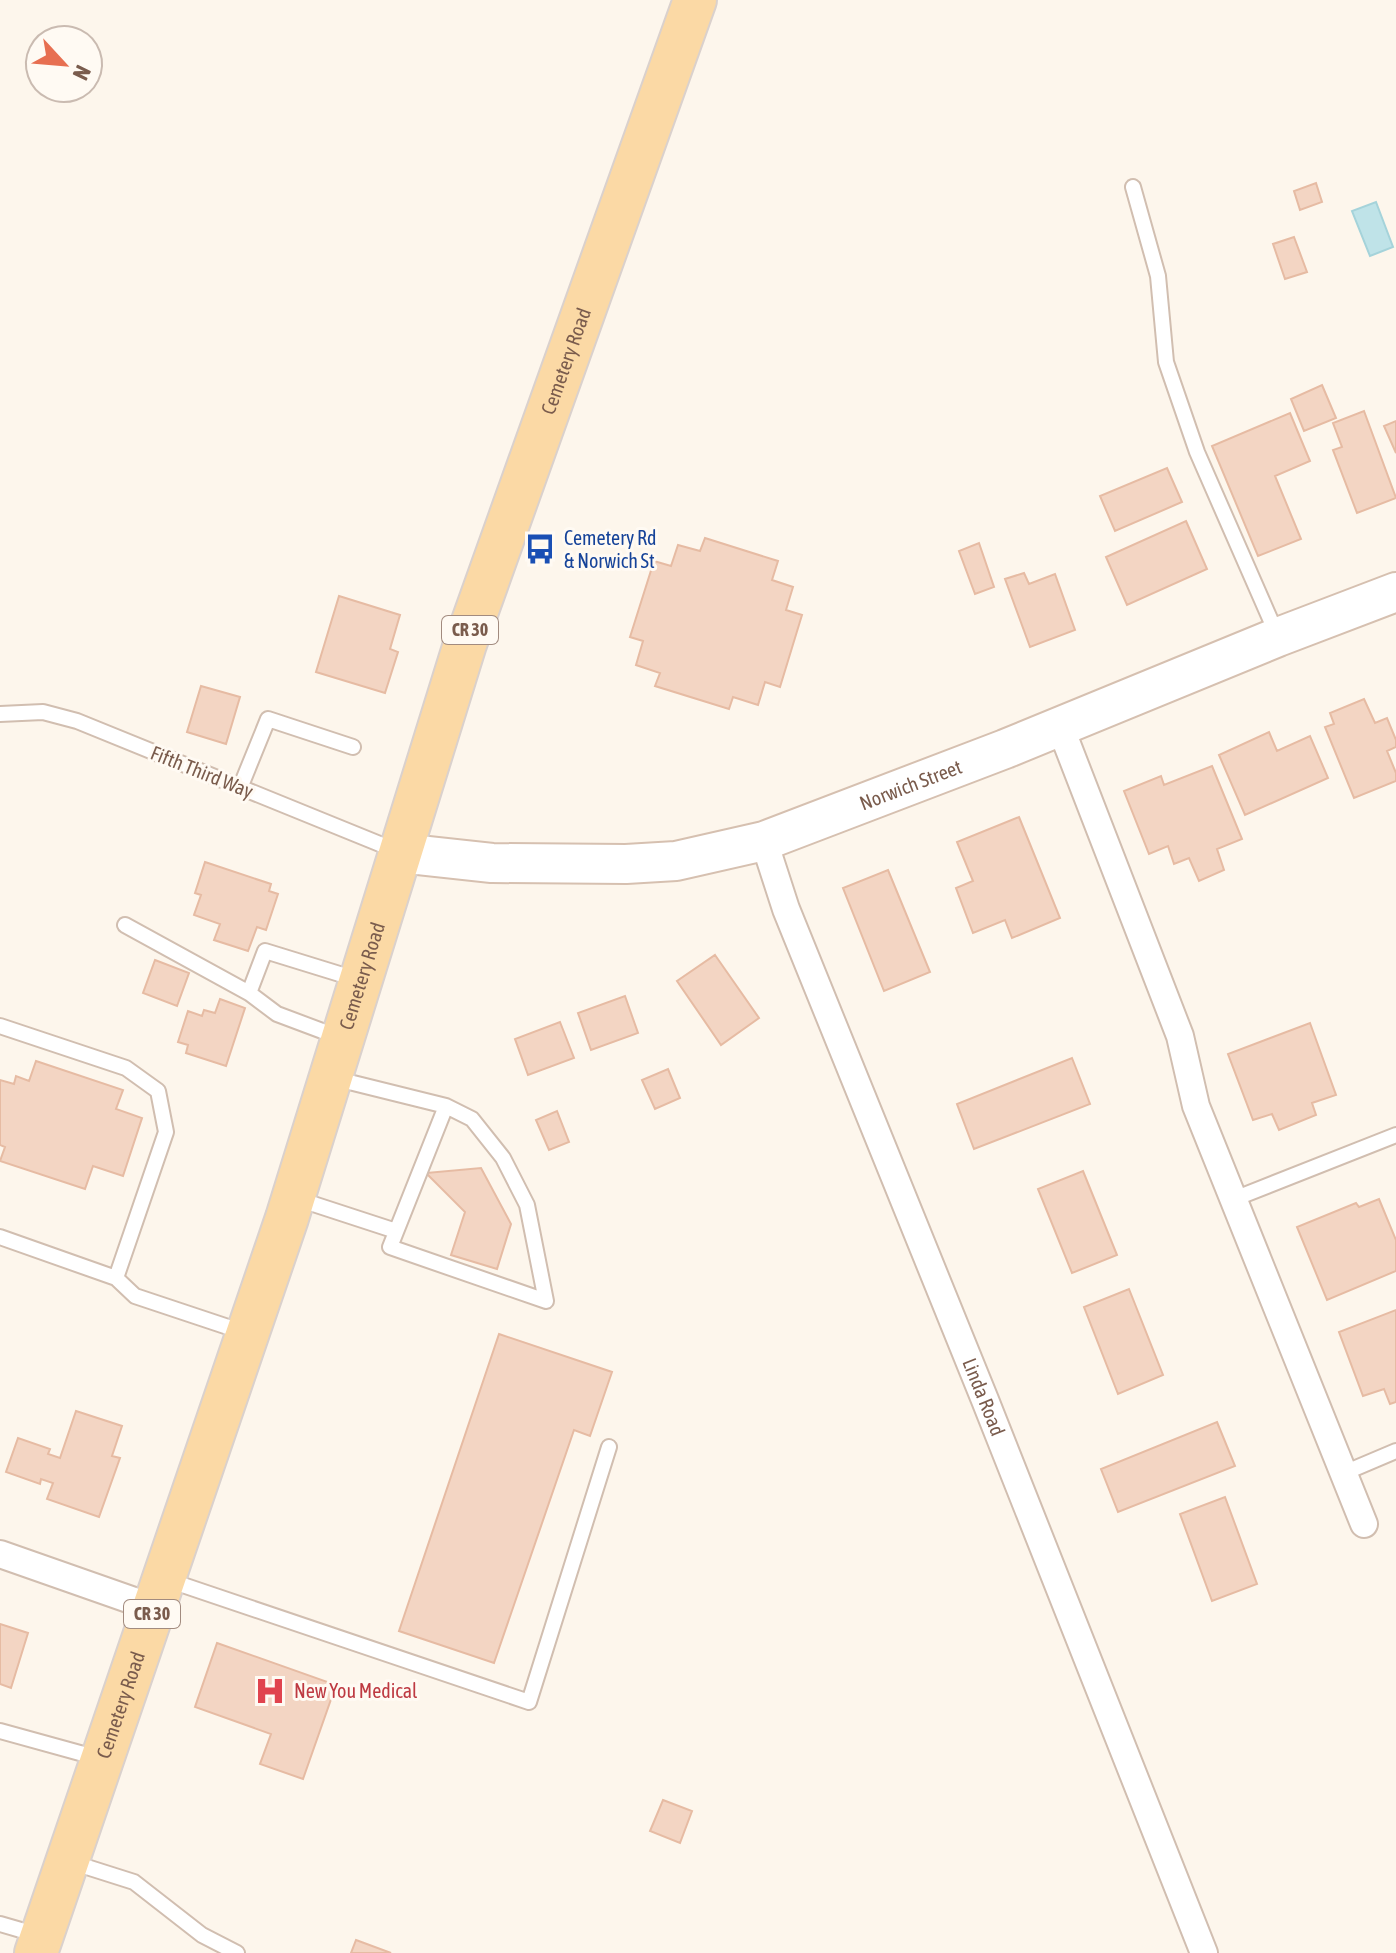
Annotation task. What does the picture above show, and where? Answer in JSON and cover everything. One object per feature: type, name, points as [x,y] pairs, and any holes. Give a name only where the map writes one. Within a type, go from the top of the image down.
[{"type":"main road","name":"Cemetery Road","points":[[39,1945],[293,1198],[465,644],[695,0]]},
{"type":"main road","name":"Norwich Street","points":[[400,853],[483,863],[626,864],[676,861],[764,841],[1396,592]]},
{"type":"street","points":[[1060,726],[1180,1036],[1196,1106],[1364,1524]]},
{"type":"street","name":"Linda Road","points":[[764,841],[786,909],[1204,1953]]},
{"type":"street","points":[[0,1554],[159,1593]]},
{"type":"lane","points":[[1133,187],[1158,276],[1166,362],[1197,452],[1278,637]]},
{"type":"lane","name":"Fifth Third Way","points":[[0,714],[43,712],[77,721],[400,853]]},
{"type":"lane","points":[[240,788],[268,719],[353,747]]},
{"type":"lane","points":[[125,925],[249,993],[335,1058],[446,1106],[472,1119],[503,1158],[527,1205],[546,1301],[390,1247],[446,1106]]},
{"type":"lane","points":[[249,993],[265,951],[360,980]]},
{"type":"lane","points":[[0,1026],[126,1068],[158,1091],[166,1132],[116,1278]]},
{"type":"lane","points":[[1234,1199],[1396,1135]]},
{"type":"lane","points":[[293,1198],[396,1231]]},
{"type":"lane","points":[[0,1237],[116,1278],[135,1296],[248,1334]]},
{"type":"lane","points":[[159,1593],[529,1702],[609,1447]]},
{"type":"lane","points":[[1344,1473],[1396,1451]]},
{"type":"lane","points":[[0,1731],[102,1759]]},
{"type":"lane","points":[[67,1860],[134,1882],[202,1935],[237,1953]]},
{"type":"lane","points":[[0,1924],[39,1945]]},
{"type":"water","points":[[1376,202],[1393,247],[1370,256],[1352,211]]},
{"type":"building","points":[[1316,183],[1322,202],[1300,210],[1294,191]]},
{"type":"building","points":[[1294,237],[1307,272],[1285,279],[1273,244]]},
{"type":"building","points":[[1322,385],[1336,418],[1304,431],[1291,399]]},
{"type":"building","points":[[1364,411],[1396,498],[1357,513],[1333,450],[1342,447],[1333,423]]},
{"type":"building","points":[[1290,413],[1310,461],[1275,476],[1301,539],[1258,556],[1212,446]]},
{"type":"building","points":[[1396,421],[1396,453],[1384,426]]},
{"type":"building","points":[[1167,468],[1182,502],[1115,531],[1100,496]]},
{"type":"building","points":[[1186,521],[1207,569],[1127,605],[1106,557]]},
{"type":"building","points":[[705,538],[778,561],[772,580],[793,587],[786,610],[802,615],[780,687],[765,682],[758,705],[733,697],[729,709],[655,686],[660,673],[636,665],[643,641],[630,637],[654,561],[671,566],[678,545],[700,551]]},
{"type":"building","points":[[979,543],[994,587],[975,594],[959,551]]},
{"type":"building","points":[[1024,573],[1029,584],[1055,574],[1075,630],[1030,647],[1005,579]]},
{"type":"building","points":[[339,596],[400,615],[390,649],[398,652],[385,693],[316,672]]},
{"type":"building","points":[[201,686],[240,697],[226,744],[187,732]]},
{"type":"building","points":[[1364,699],[1375,723],[1387,718],[1396,740],[1396,747],[1387,751],[1396,781],[1354,798],[1325,727],[1334,724],[1330,713]]},
{"type":"building","points":[[1269,732],[1277,751],[1310,736],[1328,778],[1245,815],[1219,755]]},
{"type":"building","points":[[1212,766],[1242,839],[1217,849],[1224,870],[1199,881],[1189,858],[1174,864],[1168,846],[1149,854],[1124,791],[1161,776],[1164,785]]},
{"type":"building","points":[[1019,817],[1060,918],[1012,938],[1005,920],[973,933],[956,888],[973,881],[957,842]]},
{"type":"building","points":[[205,862],[271,884],[269,891],[278,894],[266,930],[257,927],[248,951],[214,940],[220,924],[194,915],[201,895],[195,893]]},
{"type":"building","points":[[888,870],[930,972],[884,991],[843,888]]},
{"type":"building","points":[[715,955],[759,1018],[721,1045],[677,981]]},
{"type":"building","points":[[155,960],[189,973],[177,1006],[143,993]]},
{"type":"building","points":[[625,996],[638,1033],[591,1050],[578,1013]]},
{"type":"building","points":[[220,999],[245,1008],[226,1066],[186,1053],[188,1045],[178,1042],[188,1011],[202,1016],[204,1010],[215,1013]]},
{"type":"building","points":[[560,1022],[574,1058],[528,1075],[515,1039]]},
{"type":"building","points":[[1310,1023],[1336,1095],[1312,1103],[1316,1115],[1279,1130],[1272,1114],[1253,1120],[1228,1054]]},
{"type":"building","points":[[1072,1058],[1090,1104],[974,1149],[957,1104]]},
{"type":"building","points":[[36,1061],[123,1090],[116,1109],[142,1118],[123,1176],[93,1166],[85,1189],[0,1161],[5,1147],[0,1145],[0,1080],[14,1084],[16,1076],[29,1081]]},
{"type":"building","points":[[668,1069],[680,1098],[655,1109],[642,1080]]},
{"type":"building","points":[[557,1111],[569,1142],[549,1150],[536,1120]]},
{"type":"building","points":[[481,1168],[511,1224],[497,1269],[451,1255],[465,1212],[426,1173]]},
{"type":"building","points":[[1083,1171],[1117,1255],[1072,1273],[1038,1189]]},
{"type":"building","points":[[1379,1199],[1396,1240],[1396,1271],[1327,1300],[1297,1227],[1356,1203],[1359,1207]]},
{"type":"building","points":[[1129,1289],[1163,1375],[1118,1394],[1084,1307]]},
{"type":"building","points":[[1396,1310],[1396,1402],[1390,1404],[1384,1389],[1363,1396],[1339,1332]]},
{"type":"building","points":[[499,1334],[612,1372],[590,1436],[574,1430],[494,1663],[399,1631]]},
{"type":"building","points":[[76,1411],[122,1426],[112,1456],[120,1458],[99,1517],[47,1499],[53,1483],[41,1479],[40,1484],[6,1472],[18,1438],[50,1449],[48,1454],[60,1458]]},
{"type":"building","points":[[1217,1422],[1235,1466],[1118,1512],[1101,1469]]},
{"type":"building","points":[[1225,1497],[1257,1584],[1212,1601],[1180,1514]]},
{"type":"building","points":[[0,1624],[28,1633],[11,1688],[0,1684]]},
{"type":"building","points":[[217,1643],[336,1685],[303,1779],[260,1764],[271,1734],[195,1707]]},
{"type":"building","points":[[663,1800],[692,1811],[680,1843],[650,1831]]},
{"type":"building","points":[[356,1940],[391,1953],[351,1953]]},
{"type":"place","name":"Cemetery Rd & Norwich St","points":[[540,549]]},
{"type":"place","name":"New You Medical","points":[[270,1691]]}]
